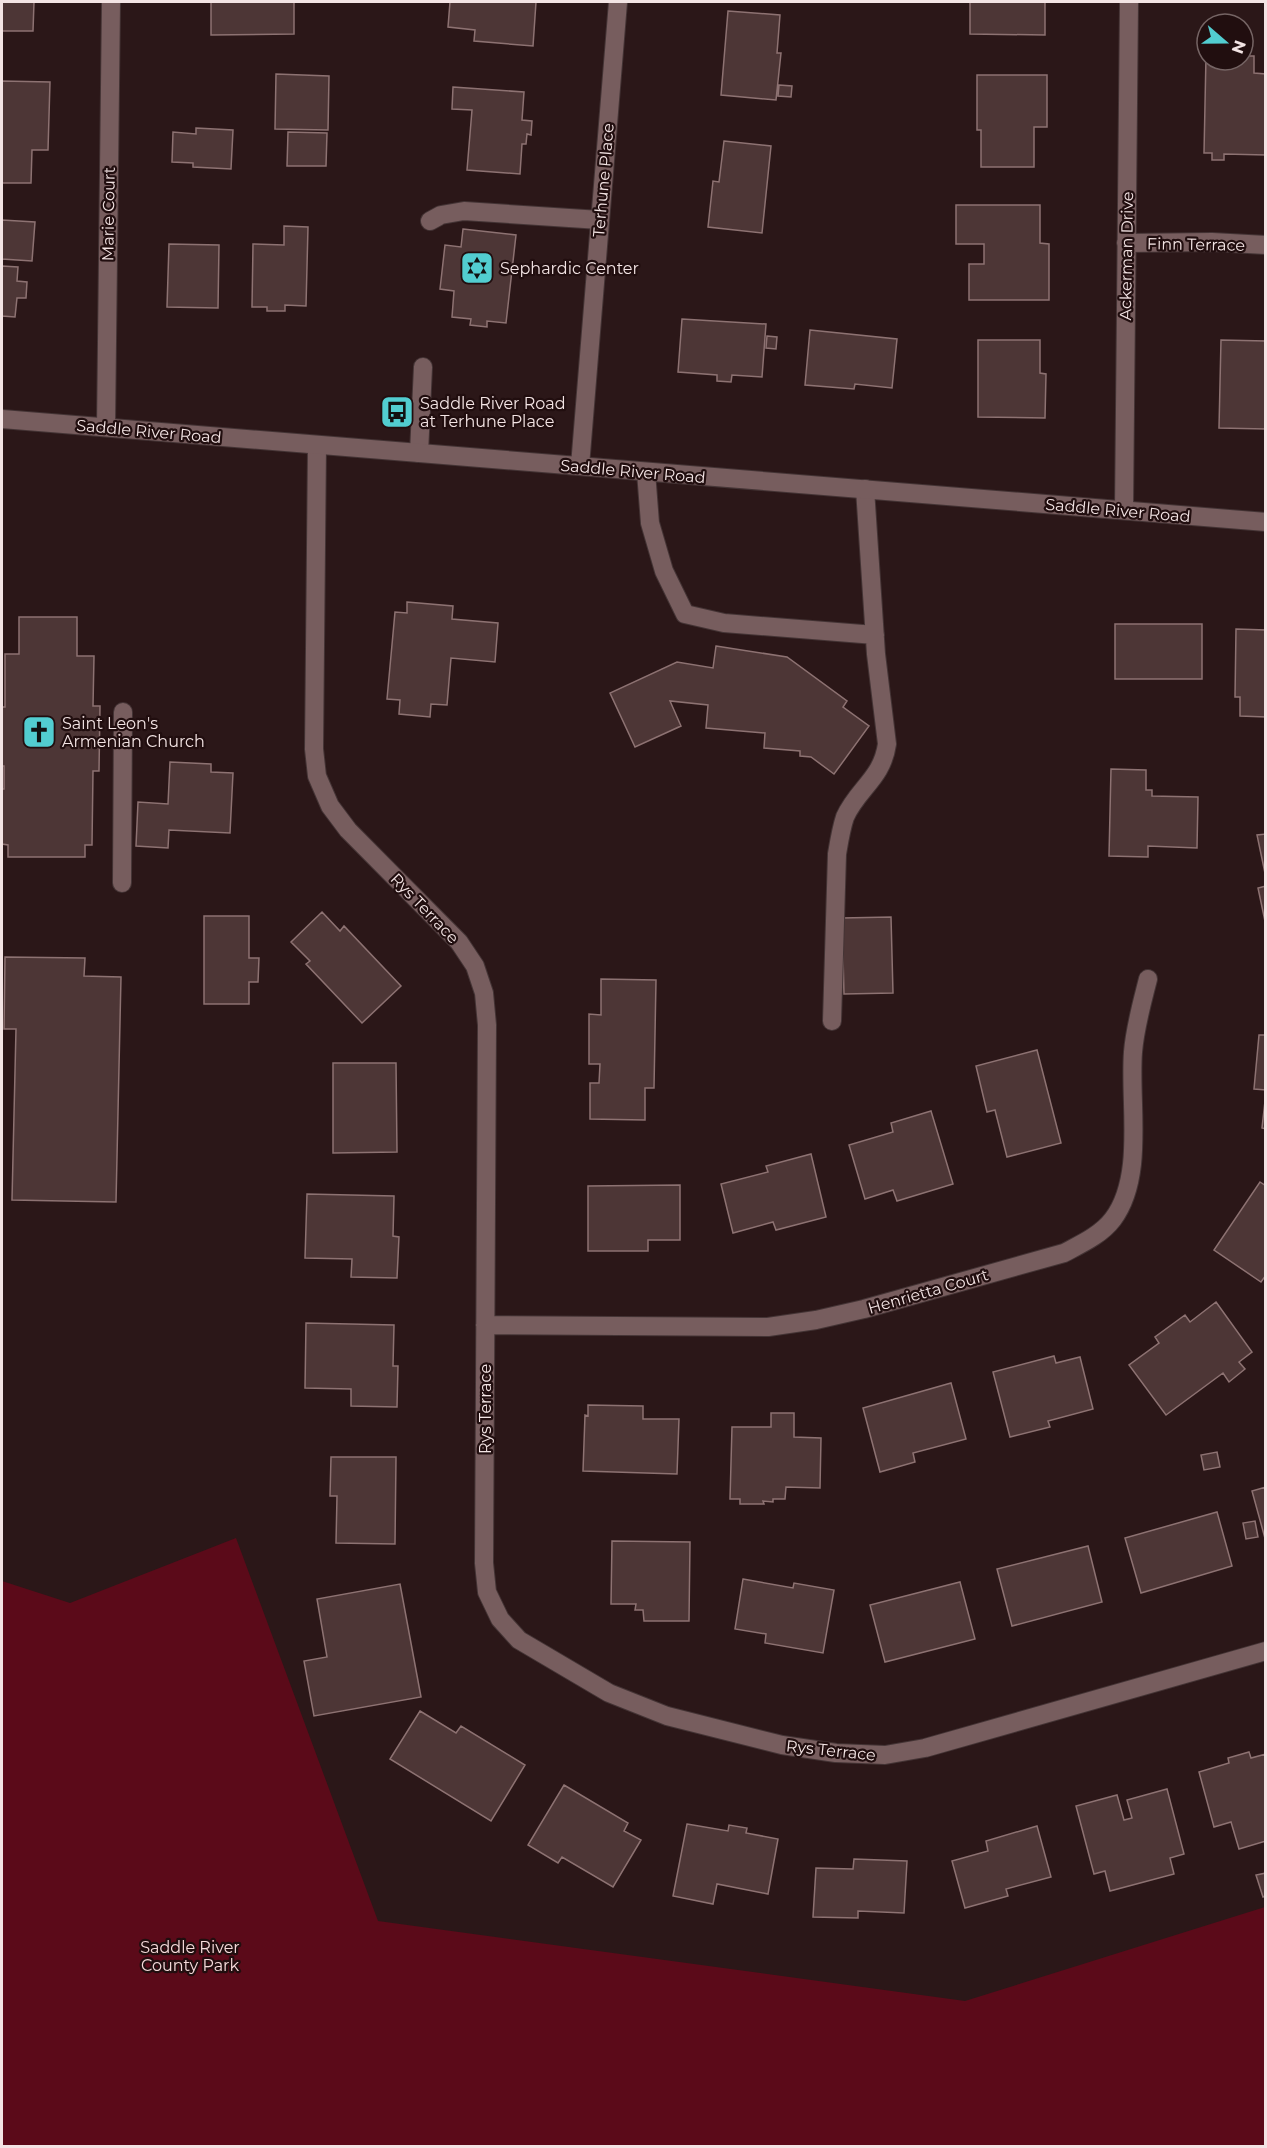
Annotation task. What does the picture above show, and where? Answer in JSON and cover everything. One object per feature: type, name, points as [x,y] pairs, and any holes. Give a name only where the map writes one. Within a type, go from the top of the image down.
[{"type":"street","name":"Marie Court","points":[[106,427],[111,2]]},
{"type":"street","name":"Terhune Place","points":[[579,466],[618,2]]},
{"type":"street","name":"Ackerman Drive","points":[[1124,510],[1129,2]]},
{"type":"street","points":[[430,220],[441,215],[464,211],[600,220]]},
{"type":"street","name":"Finn Terrace","points":[[1126,243],[1212,242],[1266,245]]},
{"type":"street","points":[[418,453],[423,367]]},
{"type":"street","name":"Saddle River Road","points":[[2,419],[1266,522]]},
{"type":"street","name":"Rys Terrace","points":[[317,445],[314,749],[317,776],[330,806],[348,830],[459,942],[475,966],[484,993],[487,1025],[484,1563],[487,1592],[500,1619],[519,1640],[609,1693],[667,1716],[772,1743],[836,1753],[885,1755],[925,1748],[1266,1651]]},
{"type":"street","points":[[646,472],[650,524],[664,571],[685,614],[724,623],[875,635]]},
{"type":"street","points":[[832,1021],[839,840],[846,816],[879,770],[885,757],[887,744],[880,699],[865,489]]},
{"type":"street","points":[[122,883],[123,712]]},
{"type":"street","name":"Henrietta Court","points":[[485,1325],[768,1327],[816,1320],[1064,1253],[1091,1239],[1113,1220],[1125,1197],[1132,1168],[1133,1053],[1138,1015],[1148,979]]},
{"type":"green space","name":"Saddle River County Park","points":[[236,1538],[378,1921],[965,2001],[1265,1907],[1265,2146],[2,2146],[2,1581],[70,1603]]},
{"type":"building","points":[[2,2],[34,2],[33,31],[2,31]]},
{"type":"building","points":[[211,2],[294,2],[294,34],[211,35]]},
{"type":"building","points":[[450,2],[536,2],[533,46],[474,41],[475,30],[448,27]]},
{"type":"building","points":[[970,2],[1045,2],[1045,35],[970,34]]},
{"type":"building","points":[[728,11],[780,15],[777,53],[781,53],[776,100],[721,95]]},
{"type":"building","points":[[1206,72],[1266,74],[1266,155],[1224,154],[1224,160],[1212,160],[1212,153],[1204,153]]},
{"type":"building","points":[[276,74],[329,76],[328,130],[275,129]]},
{"type":"building","points":[[977,75],[1047,75],[1047,127],[1034,127],[1034,167],[981,167],[981,130],[977,130]]},
{"type":"building","points":[[2,81],[50,82],[48,150],[32,150],[31,183],[2,183]]},
{"type":"building","points":[[779,85],[792,86],[791,97],[778,96]]},
{"type":"building","points":[[453,87],[524,92],[522,120],[532,121],[531,135],[527,134],[526,144],[522,144],[520,174],[467,170],[472,110],[452,109]]},
{"type":"building","points":[[196,128],[233,130],[231,169],[193,167],[193,163],[172,162],[173,132],[196,134]]},
{"type":"building","points":[[288,132],[327,133],[326,166],[287,166]]},
{"type":"building","points":[[724,141],[771,146],[762,233],[708,227],[713,181],[719,182]]},
{"type":"building","points":[[956,205],[1040,205],[1040,243],[1049,244],[1049,300],[969,300],[969,264],[984,264],[984,244],[956,244]]},
{"type":"building","points":[[2,220],[35,222],[32,261],[2,259]]},
{"type":"building","points":[[284,226],[308,227],[306,306],[285,305],[285,311],[267,311],[267,307],[252,307],[253,244],[284,245]]},
{"type":"building","name":"Sephardic Center","points":[[463,229],[516,235],[506,323],[487,321],[487,327],[470,325],[471,319],[452,317],[454,291],[440,289],[445,245],[461,247]]},
{"type":"building","points":[[169,244],[219,245],[218,308],[167,307]]},
{"type":"building","points":[[2,266],[18,267],[17,281],[27,282],[26,298],[17,298],[15,317],[2,316]]},
{"type":"building","points":[[682,319],[766,324],[762,377],[732,375],[731,382],[717,381],[717,375],[678,372]]},
{"type":"building","points":[[810,330],[897,339],[892,388],[855,384],[854,389],[805,385]]},
{"type":"building","points":[[767,336],[777,337],[776,349],[766,348]]},
{"type":"building","points":[[978,340],[1040,340],[1040,373],[1046,374],[1045,418],[978,417]]},
{"type":"building","points":[[1221,340],[1266,341],[1266,429],[1219,428]]},
{"type":"building","points":[[407,602],[453,606],[452,619],[498,623],[495,662],[451,658],[447,705],[431,704],[430,717],[399,714],[400,700],[387,699],[395,612],[407,613]]},
{"type":"building","points":[[19,617],[77,617],[77,656],[94,656],[93,706],[100,706],[99,771],[93,771],[92,845],[85,845],[85,857],[8,857],[8,845],[2,844],[4,766],[2,766],[2,707],[5,707],[5,654],[19,654]]},
{"type":"building","points":[[1115,624],[1202,624],[1202,679],[1115,679]]},
{"type":"building","points":[[1236,629],[1266,630],[1266,717],[1240,716],[1240,697],[1235,697]]},
{"type":"building","points":[[716,646],[787,657],[847,701],[843,707],[869,726],[834,774],[811,757],[800,756],[800,751],[764,748],[765,733],[706,728],[708,705],[670,701],[681,726],[635,747],[610,693],[677,662],[713,668]]},
{"type":"building","points":[[170,762],[211,764],[211,772],[233,773],[230,833],[169,830],[168,848],[136,846],[138,802],[168,804]]},
{"type":"building","points":[[1111,769],[1146,770],[1146,790],[1152,790],[1152,796],[1198,797],[1197,848],[1148,846],[1148,857],[1109,856]]},
{"type":"building","points":[[1266,834],[1266,878],[1257,835]]},
{"type":"building","points":[[1266,886],[1266,926],[1258,888]]},
{"type":"building","points":[[322,912],[340,931],[344,926],[401,986],[362,1023],[306,964],[310,961],[291,942]]},
{"type":"building","points":[[204,916],[249,916],[249,958],[259,958],[258,982],[249,982],[249,1004],[204,1004]]},
{"type":"building","points":[[891,917],[893,993],[844,994],[842,918]]},
{"type":"building","points":[[5,957],[85,958],[84,976],[121,977],[116,1202],[12,1200],[16,1029],[4,1029]]},
{"type":"building","points":[[601,979],[656,980],[654,1088],[645,1088],[645,1120],[590,1119],[590,1083],[599,1083],[600,1064],[589,1064],[589,1014],[601,1015]]},
{"type":"building","points":[[1259,1035],[1266,1035],[1266,1090],[1254,1089]]},
{"type":"building","points":[[1037,1050],[1061,1143],[1007,1157],[995,1110],[987,1112],[976,1066]]},
{"type":"building","points":[[333,1063],[396,1063],[397,1152],[333,1153]]},
{"type":"building","points":[[1266,1092],[1266,1129],[1262,1128]]},
{"type":"building","points":[[931,1111],[953,1184],[897,1201],[893,1190],[865,1199],[849,1145],[893,1132],[891,1123]]},
{"type":"building","points":[[811,1154],[826,1217],[776,1230],[773,1222],[733,1233],[721,1184],[768,1172],[766,1166]]},
{"type":"building","points":[[1260,1182],[1266,1186],[1266,1275],[1261,1282],[1214,1250]]},
{"type":"building","points":[[680,1185],[680,1240],[648,1240],[648,1251],[588,1251],[588,1186]]},
{"type":"building","points":[[307,1194],[394,1196],[393,1236],[399,1237],[397,1278],[351,1277],[352,1259],[305,1258]]},
{"type":"building","points":[[1216,1302],[1252,1352],[1239,1362],[1245,1369],[1229,1382],[1223,1373],[1166,1415],[1129,1365],[1159,1343],[1155,1337],[1185,1315],[1190,1322]]},
{"type":"building","points":[[306,1323],[394,1325],[393,1366],[398,1366],[397,1407],[351,1406],[351,1389],[305,1388]]},
{"type":"building","points":[[1054,1356],[1056,1363],[1080,1357],[1093,1409],[1048,1421],[1050,1427],[1010,1437],[993,1372]]},
{"type":"building","points":[[951,1383],[966,1439],[913,1453],[915,1462],[880,1472],[863,1408]]},
{"type":"building","points":[[588,1405],[643,1406],[643,1419],[679,1419],[677,1474],[583,1471],[585,1415],[588,1416]]},
{"type":"building","points":[[771,1413],[794,1413],[794,1437],[821,1438],[820,1488],[786,1487],[785,1499],[773,1499],[773,1502],[763,1501],[764,1504],[740,1504],[740,1499],[730,1499],[732,1427],[771,1427]]},
{"type":"building","points":[[1217,1452],[1220,1467],[1204,1470],[1201,1455]]},
{"type":"building","points":[[331,1457],[396,1457],[395,1544],[336,1543],[337,1496],[330,1496]]},
{"type":"building","points":[[1266,1487],[1266,1542],[1252,1491]]},
{"type":"building","points":[[1217,1512],[1232,1566],[1141,1593],[1125,1538]]},
{"type":"building","points":[[1255,1521],[1258,1537],[1246,1539],[1243,1523]]},
{"type":"building","points":[[612,1541],[690,1542],[689,1621],[644,1621],[643,1610],[635,1610],[636,1604],[611,1604]]},
{"type":"building","points":[[1088,1546],[1102,1602],[1012,1626],[997,1569]]},
{"type":"building","points":[[743,1579],[793,1588],[794,1583],[834,1590],[823,1653],[765,1643],[766,1634],[735,1629]]},
{"type":"building","points":[[960,1582],[975,1639],[885,1662],[870,1605]]},
{"type":"building","points":[[400,1584],[421,1697],[314,1716],[304,1661],[327,1657],[317,1599]]},
{"type":"building","points":[[420,1711],[456,1733],[461,1726],[525,1765],[491,1821],[390,1759]]},
{"type":"building","points":[[1249,1752],[1251,1758],[1266,1754],[1266,1841],[1239,1849],[1231,1822],[1214,1827],[1199,1772],[1229,1763],[1228,1758]]},
{"type":"building","points":[[564,1785],[628,1823],[624,1831],[641,1840],[613,1887],[562,1857],[558,1863],[528,1845]]},
{"type":"building","points":[[1167,1789],[1184,1854],[1170,1858],[1174,1874],[1110,1891],[1105,1871],[1094,1874],[1076,1806],[1117,1795],[1124,1820],[1132,1818],[1127,1800]]},
{"type":"building","points":[[687,1824],[728,1831],[729,1825],[747,1828],[746,1833],[778,1839],[768,1894],[717,1884],[713,1904],[673,1896]]},
{"type":"building","points":[[1037,1826],[1051,1877],[1006,1889],[1008,1896],[965,1908],[952,1861],[988,1851],[986,1841]]},
{"type":"building","points":[[854,1859],[907,1861],[904,1913],[858,1911],[858,1918],[813,1917],[816,1868],[853,1869]]},
{"type":"building","points":[[1266,1873],[1266,1896],[1263,1897],[1256,1875]]},
{"type":"place","name":"Sephardic Center","points":[[477,268]]},
{"type":"place","name":"Saddle River Road at Terhune Place","points":[[397,412]]},
{"type":"place","name":"Saint Leon's Armenian Church","points":[[39,732]]}]
